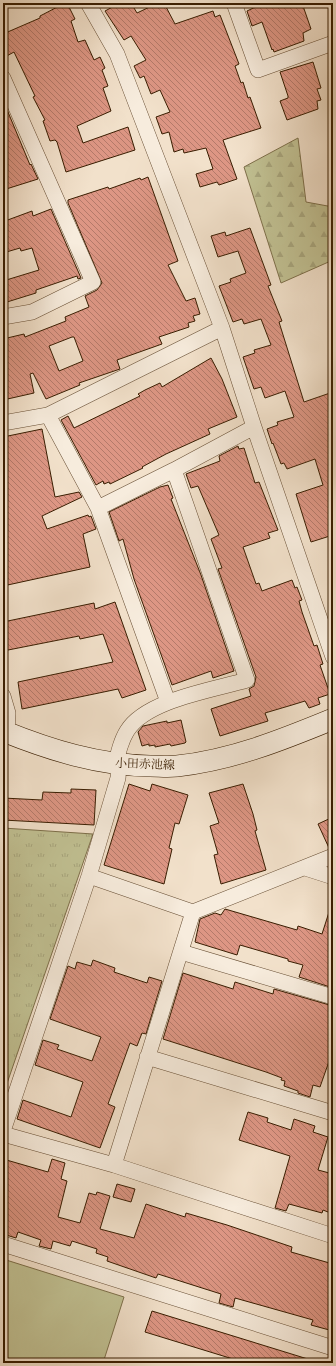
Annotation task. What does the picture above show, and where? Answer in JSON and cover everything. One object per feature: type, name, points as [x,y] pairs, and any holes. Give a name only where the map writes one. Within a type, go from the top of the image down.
[{"type":"street","points":[[88,3],[117,54],[222,328],[254,427],[333,657]]},
{"type":"street","points":[[234,3],[258,70],[333,43]]},
{"type":"street","points":[[3,78],[93,282],[32,312],[3,317]]},
{"type":"street","points":[[3,424],[48,415],[222,328]]},
{"type":"street","points":[[48,415],[98,508],[168,702]]},
{"type":"street","points":[[98,508],[174,470],[254,427]]},
{"type":"street","points":[[3,1131],[89,876],[118,778],[117,763],[127,731],[149,710],[168,702],[246,680],[174,470]]},
{"type":"street","points":[[3,696],[8,712],[5,732]]},
{"type":"street","name":"小田赤池線","points":[[5,732],[52,749],[89,759],[117,763],[176,766],[207,761],[249,751],[333,719]]},
{"type":"street","points":[[89,876],[193,912],[333,856]]},
{"type":"street","points":[[305,868],[333,877]]},
{"type":"street","points":[[114,1165],[193,912]]},
{"type":"street","points":[[181,952],[333,997]]},
{"type":"street","points":[[147,1057],[333,1113]]},
{"type":"street","points":[[3,1134],[114,1165],[333,1236]]},
{"type":"street","points":[[3,1244],[333,1348]]},
{"type":"green space","points":[[298,138],[306,202],[333,207],[333,260],[281,283],[244,167]]},
{"type":"green space","points":[[3,828],[93,834],[3,1095]]},
{"type":"green space","points":[[3,1259],[124,1297],[103,1363],[3,1363]]},
{"type":"building","points":[[67,3],[75,19],[71,21],[78,42],[85,40],[94,60],[100,57],[105,68],[102,70],[108,86],[103,88],[111,111],[77,126],[83,143],[128,127],[135,150],[66,172],[57,142],[55,140],[50,141],[43,121],[45,120],[33,97],[35,96],[14,52],[3,58],[3,34],[40,18],[40,16]]},
{"type":"building","points":[[120,3],[131,3],[137,13],[158,3],[164,3],[175,24],[213,11],[215,17],[220,15],[239,64],[235,66],[241,83],[243,82],[248,98],[250,97],[261,128],[223,140],[237,179],[219,185],[217,182],[200,187],[196,174],[213,169],[206,148],[184,153],[183,149],[174,152],[169,132],[162,134],[156,117],[170,112],[160,90],[151,94],[144,76],[140,78],[134,66],[146,60],[131,36],[124,40],[105,11]]},
{"type":"building","points":[[264,3],[302,3],[311,29],[303,33],[304,41],[274,52],[262,22],[252,26],[247,11]]},
{"type":"building","points":[[313,62],[321,88],[317,89],[321,100],[317,101],[318,109],[287,120],[280,101],[288,98],[288,96],[280,72]]},
{"type":"building","points":[[3,100],[30,165],[31,164],[38,179],[3,190]]},
{"type":"building","points":[[148,177],[178,261],[168,265],[186,301],[195,298],[200,314],[193,316],[195,321],[188,323],[189,327],[159,337],[162,344],[117,360],[120,369],[79,383],[80,385],[46,399],[33,373],[30,374],[34,393],[3,400],[3,339],[24,334],[25,337],[66,321],[65,317],[89,307],[85,296],[97,290],[102,283],[68,200],[108,187],[109,189],[140,178],[141,180]],"holes":[[[74,337],[83,361],[59,371],[49,346]]]},
{"type":"building","points":[[51,209],[81,278],[78,279],[77,276],[36,290],[36,293],[7,302],[3,290],[3,281],[39,270],[32,248],[21,251],[20,248],[3,253],[3,229],[7,228],[5,221],[32,211],[33,216]]},
{"type":"building","points":[[250,228],[271,285],[268,286],[282,321],[279,322],[304,402],[333,392],[333,535],[311,542],[296,494],[323,485],[315,459],[287,469],[284,463],[281,464],[267,429],[278,425],[277,422],[294,417],[285,391],[265,398],[261,387],[254,389],[243,357],[255,353],[254,350],[271,345],[261,319],[244,324],[242,319],[233,322],[219,286],[231,282],[230,279],[246,273],[238,251],[218,257],[211,236],[225,232],[226,236]]},
{"type":"building","points":[[211,358],[222,379],[237,417],[208,429],[210,434],[166,454],[142,467],[143,468],[110,484],[109,482],[104,484],[103,481],[96,485],[61,420],[68,416],[74,428],[140,396],[138,394],[160,383],[162,387]]},
{"type":"building","points":[[42,429],[55,497],[79,492],[82,497],[42,516],[47,529],[88,515],[89,517],[91,516],[96,529],[83,534],[90,567],[3,586],[3,437]]},
{"type":"building","points":[[238,446],[239,449],[244,448],[255,483],[259,482],[278,530],[268,533],[270,538],[243,547],[256,584],[259,583],[262,591],[292,580],[295,588],[297,587],[302,600],[299,601],[302,612],[314,646],[317,645],[323,664],[320,665],[330,694],[318,698],[320,704],[309,708],[305,701],[265,713],[268,721],[220,736],[211,709],[251,696],[249,689],[254,686],[256,677],[218,569],[222,568],[211,539],[219,535],[198,486],[191,488],[186,474],[220,461],[219,456]]},
{"type":"building","points":[[168,485],[173,498],[171,499],[201,575],[234,671],[213,678],[211,671],[172,685],[134,579],[123,539],[119,541],[109,512],[160,487]]},
{"type":"building","points":[[115,602],[146,690],[122,698],[118,689],[22,709],[18,682],[113,662],[103,634],[80,639],[79,636],[3,651],[3,622],[94,603],[95,609]]},
{"type":"building","points":[[181,720],[185,743],[171,746],[170,744],[155,747],[155,745],[149,746],[149,744],[142,746],[138,732],[143,726]]},
{"type":"building","points":[[129,784],[150,791],[152,784],[188,795],[179,824],[175,823],[169,848],[172,849],[164,884],[104,865]]},
{"type":"building","points":[[243,784],[253,814],[257,830],[255,831],[266,870],[221,884],[214,855],[218,854],[210,826],[219,823],[209,793]]},
{"type":"building","points":[[71,789],[96,790],[94,825],[3,820],[3,798],[42,800],[43,792],[71,793]]},
{"type":"building","points":[[333,817],[333,847],[329,848],[318,824]]},
{"type":"building","points":[[225,909],[297,930],[298,926],[322,934],[330,909],[333,909],[333,988],[299,977],[303,965],[288,961],[288,959],[240,945],[237,955],[195,942],[200,919],[215,913],[221,915]]},
{"type":"building","points":[[93,960],[115,968],[114,972],[147,983],[149,977],[162,981],[146,1034],[142,1033],[137,1046],[130,1043],[108,1104],[115,1107],[100,1148],[17,1119],[23,1100],[71,1117],[83,1082],[35,1065],[43,1040],[59,1045],[57,1049],[92,1061],[101,1037],[50,1019],[68,966],[75,969],[77,962],[91,966]]},
{"type":"building","points":[[183,973],[233,989],[235,982],[273,994],[274,989],[333,1006],[333,1050],[320,1087],[313,1085],[310,1097],[284,1086],[285,1081],[281,1080],[282,1078],[163,1039]]},
{"type":"building","points":[[248,1112],[268,1118],[267,1122],[291,1130],[294,1119],[315,1126],[313,1132],[328,1137],[318,1170],[333,1174],[333,1214],[323,1210],[322,1213],[289,1204],[286,1211],[275,1208],[290,1156],[239,1140]]},
{"type":"building","points":[[3,1159],[48,1172],[52,1159],[65,1163],[61,1179],[67,1181],[58,1217],[80,1223],[89,1193],[96,1195],[97,1192],[110,1196],[100,1229],[134,1238],[146,1204],[185,1217],[186,1213],[227,1225],[292,1247],[291,1252],[333,1264],[333,1331],[311,1325],[313,1320],[235,1298],[233,1307],[219,1303],[221,1294],[158,1274],[156,1278],[107,1261],[108,1257],[96,1253],[97,1249],[72,1241],[70,1246],[53,1241],[51,1249],[39,1246],[41,1240],[18,1232],[16,1238],[3,1234]]},
{"type":"building","points":[[117,1184],[135,1189],[131,1202],[113,1197]]},
{"type":"building","points":[[152,1311],[311,1360],[311,1363],[246,1363],[145,1332]]}]
